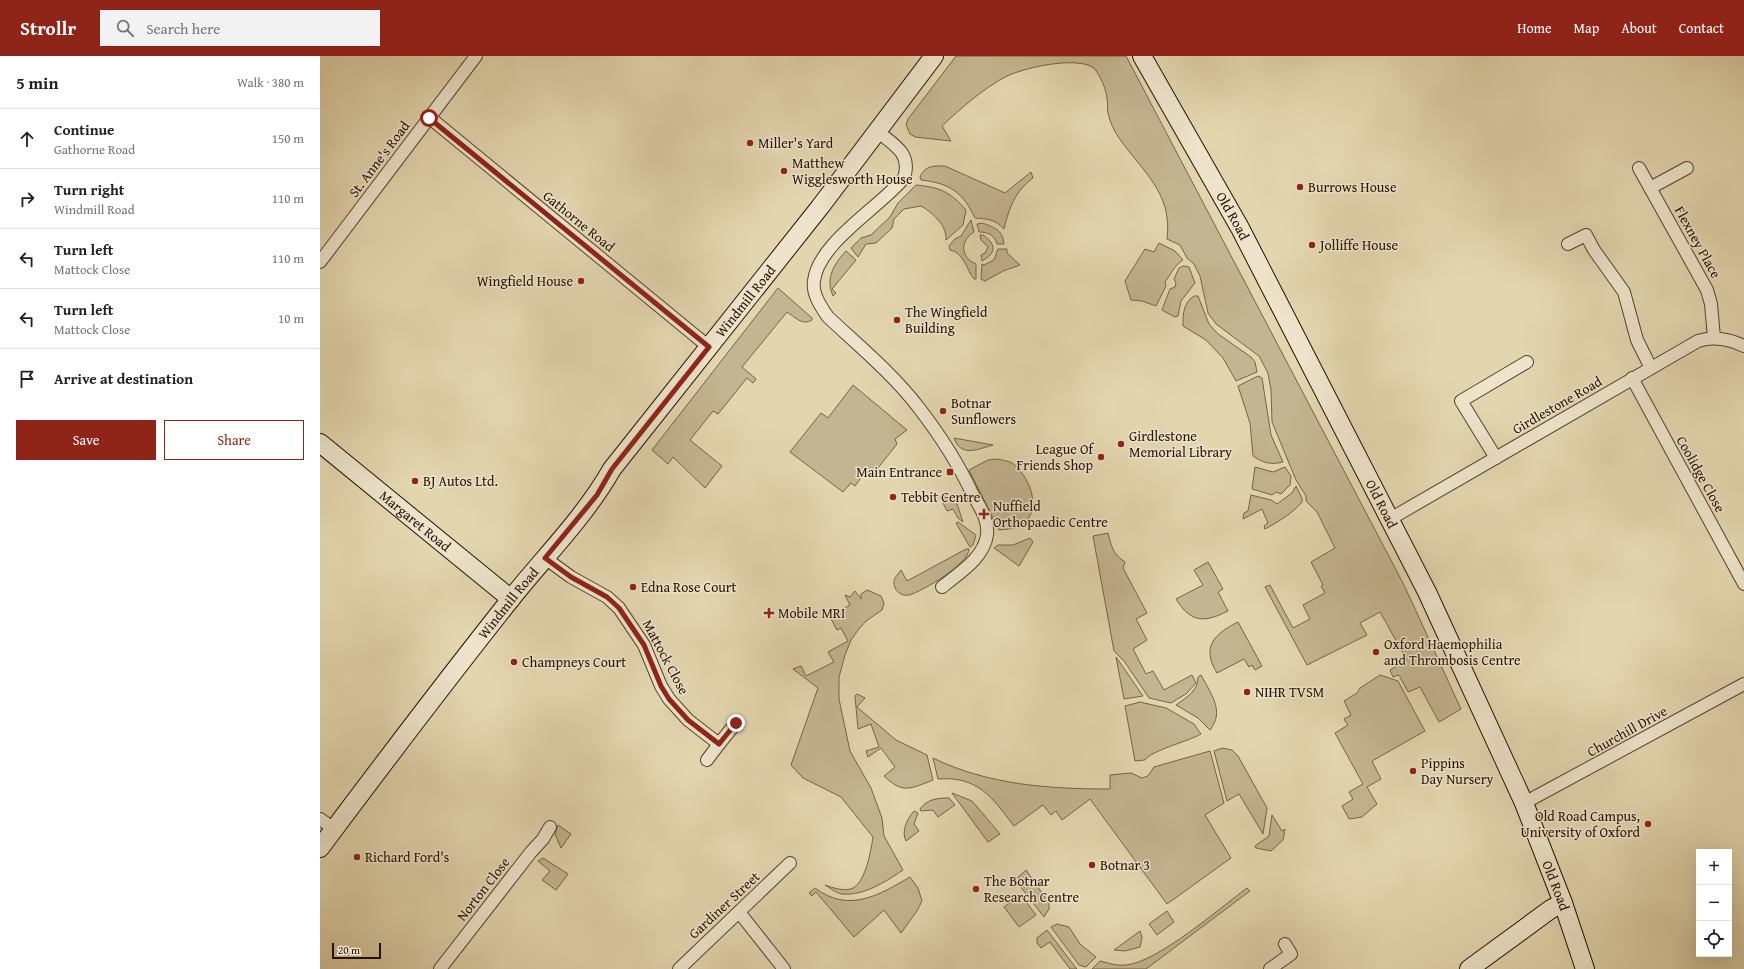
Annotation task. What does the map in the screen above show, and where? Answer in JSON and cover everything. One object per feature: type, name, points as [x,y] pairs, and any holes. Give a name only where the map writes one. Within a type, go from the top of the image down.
[{"type":"street","name":"St. Anne's Road","points":[[320,262],[476,56]]},
{"type":"street","name":"Windmill Road","points":[[320,848],[327,824],[597,495],[616,463],[820,207],[934,56]]},
{"type":"street","name":"Old Road","points":[[1142,56],[1240,228],[1430,599],[1524,803],[1563,903],[1584,969]]},
{"type":"street","name":"Gathorne Road","points":[[429,118],[709,347]]},
{"type":"street","points":[[877,131],[902,152],[906,166],[904,178],[842,236],[820,261],[814,281],[815,291],[822,309],[828,317],[887,372],[919,407],[958,464],[987,522],[985,542],[979,554],[970,564],[942,587]]},
{"type":"street","name":"Flexney Place","points":[[1639,168],[1707,290],[1711,304],[1714,338]]},
{"type":"street","points":[[1650,188],[1686,168]]},
{"type":"street","points":[[1568,244],[1586,235],[1594,250],[1617,281],[1627,301],[1637,340],[1651,368]]},
{"type":"street","name":"Girdlestone Road","points":[[1390,519],[1698,341],[1714,338],[1732,341],[1744,346]]},
{"type":"street","points":[[1496,458],[1461,401],[1527,362]]},
{"type":"street","name":"Coolidge Close","points":[[1632,378],[1744,584]]},
{"type":"street","name":"Margaret Road","points":[[320,443],[511,599]]},
{"type":"street","name":"Mattock Close","points":[[545,558],[571,577],[607,597],[619,608],[644,645],[661,686],[669,699],[688,720],[719,744]]},
{"type":"street","name":"Churchill Drive","points":[[1524,803],[1744,684]]},
{"type":"street","points":[[707,760],[736,723]]},
{"type":"street","name":"Norton Close","points":[[440,969],[531,852],[543,840],[550,827]]},
{"type":"street","name":"Gardiner Street","points":[[678,969],[790,864]]},
{"type":"street","points":[[1469,969],[1563,903]]},
{"type":"street","points":[[740,912],[784,969]]},
{"type":"street","points":[[1270,969],[1291,954],[1285,944]]},
{"type":"shaded area","points":[[956,56],[1126,56],[1404,585],[1461,709],[1439,722],[1420,687],[1408,692],[1399,675],[1393,677],[1390,670],[1407,660],[1380,612],[1360,623],[1367,635],[1307,665],[1265,587],[1270,585],[1293,628],[1310,619],[1303,605],[1325,593],[1321,586],[1323,585],[1311,562],[1335,548],[1317,512],[1306,501],[1306,496],[1296,480],[1272,422],[1271,390],[1268,373],[1259,356],[1216,324],[1208,313],[1200,276],[1194,264],[1187,258],[1180,245],[1167,239],[1168,223],[1161,196],[1146,172],[1119,138],[1114,129],[1108,113],[1105,90],[1094,68],[1076,63],[1052,64],[1027,69],[1007,76],[981,92],[942,126],[951,141],[915,137],[910,134],[906,125],[908,119]]},
{"type":"shaded area","points":[[934,166],[945,166],[1005,193],[1031,172],[1033,178],[1017,194],[1008,214],[1004,229],[994,221],[975,218],[960,195],[954,190],[931,181],[921,180],[920,177],[924,171]]},
{"type":"shaded area","points":[[916,185],[938,189],[955,199],[966,210],[963,225],[946,240],[946,235],[942,224],[930,212],[921,206],[904,209],[894,219],[892,228],[876,243],[866,244],[858,257],[851,248],[861,238],[871,235],[890,217],[898,203]]},
{"type":"shaded area","points":[[971,220],[974,232],[966,240],[964,249],[967,258],[976,264],[976,279],[974,279],[959,254],[950,250],[949,246],[955,239],[961,236]]},
{"type":"shaded area","points":[[982,223],[1000,232],[1004,244],[997,244],[995,238],[991,235],[979,232],[977,224]]},
{"type":"shaded area","points":[[980,235],[983,235],[988,239],[993,246],[990,255],[982,261],[981,255],[985,253],[988,247],[981,240]]},
{"type":"shaded area","points":[[1159,243],[1175,251],[1183,260],[1175,267],[1165,282],[1166,286],[1156,306],[1142,301],[1131,300],[1125,281],[1145,249],[1154,252]]},
{"type":"shaded area","points":[[998,249],[1007,249],[1007,253],[1020,265],[1003,271],[985,281],[981,279],[982,264],[984,265],[994,260]]},
{"type":"shaded area","points":[[846,251],[856,260],[832,289],[836,293],[833,296],[830,277],[838,261]]},
{"type":"shaded area","points":[[1183,266],[1189,267],[1195,283],[1181,301],[1178,316],[1175,317],[1162,310],[1170,289],[1175,287],[1176,283],[1174,279],[1179,268]]},
{"type":"shaded area","points":[[778,288],[812,318],[812,320],[805,322],[787,312],[742,367],[756,379],[753,383],[747,378],[718,414],[713,411],[690,440],[722,466],[705,488],[673,457],[668,464],[652,450]]},
{"type":"shaded area","points":[[1194,296],[1198,296],[1209,324],[1218,334],[1251,357],[1255,362],[1257,372],[1236,381],[1223,358],[1206,340],[1183,326],[1186,305]]},
{"type":"shaded area","points":[[1258,376],[1262,378],[1271,435],[1283,462],[1267,463],[1253,456],[1250,423],[1238,386]]},
{"type":"shaded area","points":[[853,385],[907,430],[895,439],[897,444],[874,473],[868,468],[855,486],[851,483],[843,492],[790,452],[821,413],[828,418]]},
{"type":"shaded area","points":[[954,438],[993,445],[976,450],[965,450],[957,444]]},
{"type":"shaded area","points":[[997,459],[1012,463],[1018,468],[1024,475],[1031,492],[1033,501],[1029,518],[1020,526],[1014,528],[999,530],[969,470],[988,460]]},
{"type":"shaded area","points":[[1255,467],[1273,472],[1285,467],[1291,476],[1290,485],[1281,494],[1276,492],[1272,495],[1252,489]]},
{"type":"shaded area","points":[[1296,486],[1302,498],[1302,502],[1280,520],[1265,529],[1264,526],[1268,523],[1262,509],[1243,519],[1244,513],[1248,511],[1251,495],[1271,500],[1277,504],[1292,493]]},
{"type":"shaded area","points":[[940,497],[955,498],[963,522],[958,518],[953,509],[947,511]]},
{"type":"shaded area","points":[[958,522],[976,535],[973,545],[970,547],[956,523]]},
{"type":"shaded area","points":[[1108,533],[1115,553],[1125,562],[1123,568],[1147,613],[1136,619],[1147,640],[1133,649],[1146,674],[1153,671],[1164,690],[1192,675],[1196,683],[1186,694],[1171,703],[1149,698],[1124,661],[1114,651],[1093,536]]},
{"type":"shaded area","points":[[1030,538],[1033,542],[1019,566],[994,548],[998,545],[1013,545]]},
{"type":"shaded area","points":[[966,549],[969,549],[962,562],[934,583],[909,595],[899,593],[895,588],[895,578],[901,570],[907,581]]},
{"type":"shaded area","points":[[1208,562],[1223,589],[1218,592],[1228,611],[1212,618],[1205,619],[1193,617],[1187,613],[1176,599],[1203,585],[1194,570]]},
{"type":"shaded area","points":[[867,590],[881,596],[884,603],[882,610],[866,621],[851,640],[839,677],[839,699],[850,751],[871,788],[882,818],[884,836],[903,870],[874,887],[858,893],[842,894],[835,892],[825,885],[846,890],[853,888],[858,884],[865,872],[873,837],[841,797],[803,778],[791,765],[818,688],[793,669],[801,666],[806,676],[834,662],[828,652],[848,641],[841,628],[837,630],[830,617],[850,605],[845,595],[850,597],[855,591],[861,599],[861,594]]},
{"type":"shaded area","points":[[1238,622],[1262,666],[1255,670],[1252,665],[1249,667],[1244,659],[1217,673],[1210,656],[1212,642],[1222,631]]},
{"type":"shaded area","points":[[1116,657],[1143,696],[1124,699]]},
{"type":"shaded area","points":[[1201,675],[1215,702],[1216,716],[1210,730],[1198,718],[1176,705],[1194,690],[1198,682],[1198,677]]},
{"type":"shaded area","points":[[1380,675],[1398,681],[1425,731],[1372,761],[1381,779],[1367,787],[1377,804],[1362,817],[1349,819],[1342,806],[1353,799],[1349,792],[1363,784],[1335,733],[1348,725],[1344,719],[1351,715],[1344,701]]},
{"type":"shaded area","points":[[857,694],[865,698],[857,707],[896,740],[927,755],[933,780],[918,786],[902,788],[884,776],[895,767],[881,748],[868,757],[866,751],[879,747],[871,724],[858,729],[855,696]]},
{"type":"shaded area","points":[[1140,702],[1166,708],[1194,724],[1201,734],[1162,749],[1145,760],[1135,761],[1125,706]]},
{"type":"shaded area","points":[[1222,748],[1232,750],[1238,756],[1267,808],[1263,834],[1239,794],[1227,801],[1214,751]]},
{"type":"shaded area","points":[[1210,751],[1224,803],[1205,815],[1231,858],[1167,904],[1090,799],[1062,820],[1056,811],[1051,815],[1043,805],[1014,826],[983,790],[964,781],[938,779],[933,758],[954,767],[997,780],[1020,784],[1065,788],[1110,789],[1110,775],[1131,773],[1142,778],[1148,776],[1154,767]]},
{"type":"shaded area","points":[[952,793],[972,801],[1000,834],[988,842]]},
{"type":"shaded area","points":[[949,798],[955,805],[938,817],[933,810],[921,811],[920,809],[929,801]]},
{"type":"shaded area","points":[[914,811],[918,813],[914,824],[919,831],[906,841],[904,829]]},
{"type":"shaded area","points":[[1272,815],[1282,831],[1285,829],[1283,840],[1271,851],[1256,848],[1255,846],[1269,836]]},
{"type":"shaded area","points":[[558,825],[571,834],[561,848],[555,834]]},
{"type":"shaded area","points":[[543,858],[568,874],[556,890],[542,880],[550,871],[538,861]]},
{"type":"shaded area","points":[[1026,870],[1049,903],[1049,909],[1044,917],[1020,886],[1018,877]]},
{"type":"shaded area","points":[[910,877],[918,888],[922,901],[917,911],[901,933],[884,910],[854,937],[816,892],[812,896],[809,893],[815,888],[839,900],[851,901],[875,895]]},
{"type":"shaded area","points":[[1247,888],[1250,891],[1146,969],[1092,969],[1100,961],[1116,965],[1126,965],[1139,962],[1155,955],[1188,933]]},
{"type":"shaded area","points":[[1021,895],[1036,915],[1019,927],[1004,907]]},
{"type":"shaded area","points":[[1167,911],[1174,922],[1157,935],[1149,924]]},
{"type":"shaded area","points":[[1057,924],[1069,927],[1080,944],[1096,957],[1086,967],[1079,965],[1051,927]]},
{"type":"shaded area","points":[[1047,930],[1077,969],[1070,969],[1050,942],[1041,948],[1037,943],[1037,938]]},
{"type":"shaded area","points":[[1140,931],[1142,937],[1140,947],[1125,951],[1114,950]]},
{"type":"place","name":"Miller's Yard","points":[[750,143]]},
{"type":"place","name":"Matthew Wigglesworth House","points":[[784,171]]},
{"type":"place","name":"Burrows House","points":[[1300,187]]},
{"type":"place","name":"Jolliffe House","points":[[1312,245]]},
{"type":"place","name":"Wingfield House","points":[[581,281]]},
{"type":"place","name":"The Wingfield Building","points":[[897,320]]},
{"type":"place","name":"Botnar Sunflowers","points":[[943,411]]},
{"type":"place","name":"Girdlestone Memorial Library","points":[[1121,444]]},
{"type":"place","name":"League Of Friends Shop","points":[[1101,457]]},
{"type":"place","name":"Main Entrance","points":[[950,472]]},
{"type":"place","name":"BJ Autos Ltd.","points":[[415,481]]},
{"type":"place","name":"Tebbit Centre","points":[[893,497]]},
{"type":"place","name":"Nuffield Orthopaedic Centre","points":[[984,514]]},
{"type":"place","name":"Edna Rose Court","points":[[633,587]]},
{"type":"place","name":"Mobile MRI","points":[[769,613]]},
{"type":"place","name":"Oxford Haemophilia and Thrombosis Centre","points":[[1376,652]]},
{"type":"place","name":"Champneys Court","points":[[514,662]]},
{"type":"place","name":"NIHR TVSM","points":[[1247,692]]},
{"type":"place","name":"Pippins Day Nursery","points":[[1413,771]]},
{"type":"place","name":"Old Road Campus, University of Oxford","points":[[1648,824]]},
{"type":"place","name":"Richard Ford's","points":[[357,857]]},
{"type":"place","name":"Botnar 3","points":[[1092,865]]},
{"type":"place","name":"The Botnar Research Centre","points":[[976,889]]},
{"type":"route","points":[[429,118],[709,347],[612,469],[597,495],[560,542],[545,558],[571,577],[607,597],[619,608],[629,620],[644,645],[661,686],[669,699],[688,720],[719,744],[736,723]]}]
